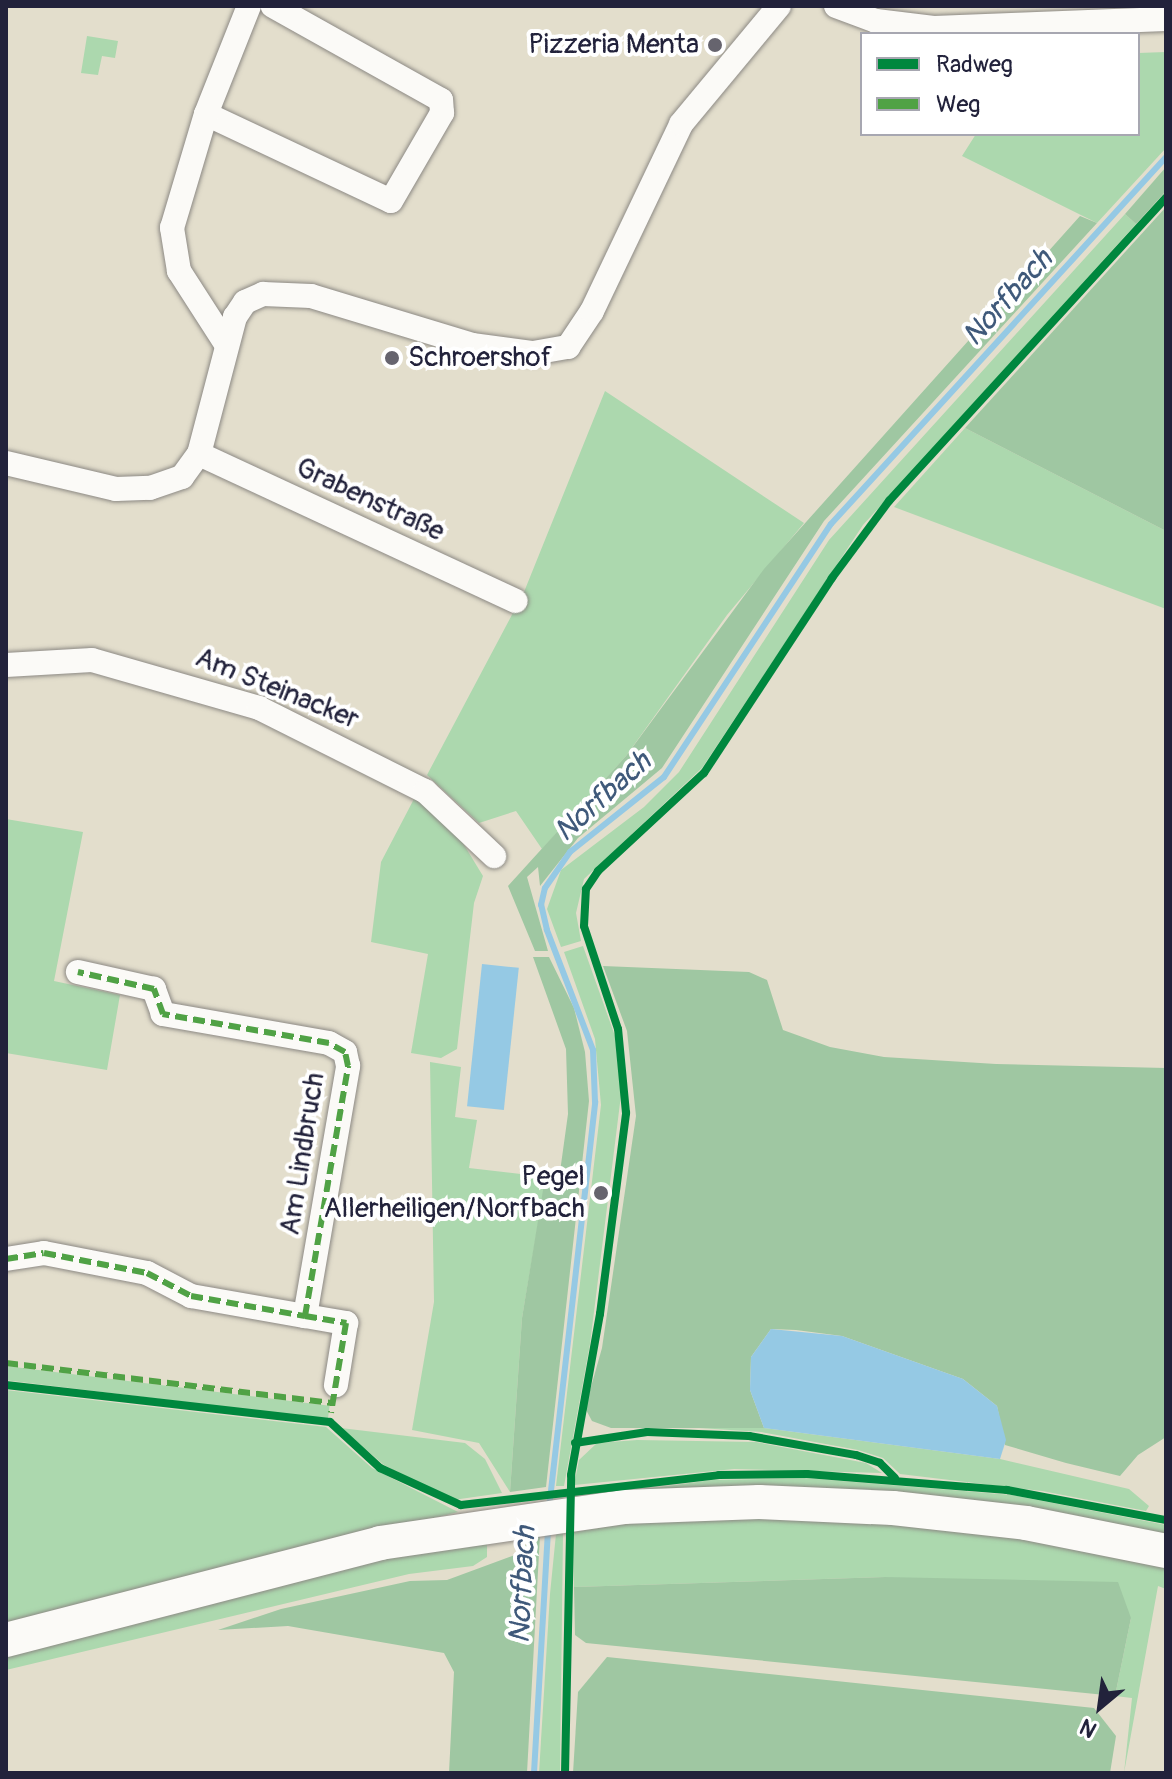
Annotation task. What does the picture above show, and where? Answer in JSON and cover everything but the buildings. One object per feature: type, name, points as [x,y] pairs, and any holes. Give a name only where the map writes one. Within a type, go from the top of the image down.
[{"type":"main road","points":[[6,1640],[365,1546],[472,1525],[623,1507],[759,1502],[893,1508],[1026,1523],[1166,1551]]},
{"type":"street","points":[[226,344],[179,271],[172,242],[176,203],[206,114],[249,6]]},
{"type":"street","points":[[206,114],[391,201],[442,113],[441,100],[273,6]]},
{"type":"street","points":[[6,463],[97,487],[143,489],[182,477],[199,454],[226,344],[245,302],[281,292],[342,305],[472,345],[533,353],[568,347],[592,311],[690,110],[779,6]]},
{"type":"street","points":[[836,6],[876,21],[925,28],[1166,19]]},
{"type":"street","name":"Grabenstraße","points":[[199,454],[516,601]]},
{"type":"street","name":"Am Steinacker","points":[[6,665],[92,660],[259,708],[425,791],[494,856]]},
{"type":"street","name":"Am Lindbruch","points":[[78,972],[154,989],[163,1014],[329,1043],[345,1052],[348,1066],[305,1316]]},
{"type":"street","points":[[6,1259],[44,1253],[147,1273],[191,1296],[346,1323],[336,1385]]},
{"type":"green space","points":[[87,36],[118,41],[115,58],[102,56],[98,75],[81,73]]},
{"type":"green space","points":[[1166,52],[1166,148],[1097,223],[962,156],[975,136],[1140,136],[1140,53]]},
{"type":"green space","points":[[1166,167],[1166,191],[1136,224],[1125,214]]},
{"type":"green space","points":[[1166,207],[1166,531],[965,428]]},
{"type":"green space","points":[[1125,214],[1136,224],[863,525],[702,768],[584,879],[576,913],[581,941],[561,947],[547,909],[561,870],[644,807],[679,772],[829,540]]},
{"type":"green space","points":[[1080,216],[1097,223],[824,521],[662,768],[578,838],[540,886],[538,867],[527,877],[548,951],[535,951],[508,886],[626,756],[764,569]]},
{"type":"green space","points":[[605,391],[804,523],[727,615],[626,756],[542,849],[516,811],[479,823],[427,775],[524,592]]},
{"type":"green space","points":[[965,428],[1166,531],[1166,609],[894,507]]},
{"type":"green space","points":[[415,797],[458,835],[483,876],[474,903],[457,1049],[441,1058],[411,1053],[428,954],[371,942],[381,862]]},
{"type":"green space","points":[[6,819],[83,832],[54,981],[120,995],[107,1070],[6,1053]]},
{"type":"green space","points":[[583,946],[615,1036],[621,1095],[590,1344],[564,1486],[556,1486],[601,1105],[595,1039],[564,952]]},
{"type":"green space","points":[[533,957],[549,957],[574,1008],[585,1052],[589,1101],[546,1487],[510,1492],[522,1318],[543,1190],[546,1177],[559,1179],[568,1114],[566,1049]]},
{"type":"green space","points":[[603,966],[749,972],[767,980],[783,1030],[830,1047],[884,1057],[996,1064],[1166,1068],[1166,1437],[1138,1455],[1120,1476],[1066,1463],[1005,1445],[997,1406],[963,1379],[842,1336],[771,1329],[751,1357],[750,1390],[764,1428],[611,1428],[592,1421],[585,1408],[602,1348],[636,1116],[627,1031]]},
{"type":"green space","points":[[430,1062],[461,1067],[455,1117],[477,1120],[469,1168],[546,1177],[522,1318],[510,1492],[479,1443],[412,1430],[434,1302]]},
{"type":"green space","points":[[6,1366],[330,1406],[328,1420],[6,1380]]},
{"type":"green space","points":[[6,1390],[326,1427],[372,1468],[458,1512],[6,1626]]},
{"type":"green space","points":[[653,1425],[764,1428],[1000,1459],[1129,1489],[1149,1506],[1146,1511],[1042,1491],[900,1474],[883,1458],[858,1450],[761,1432]]},
{"type":"green space","points":[[341,1428],[465,1443],[485,1459],[502,1493],[453,1500],[384,1465]]},
{"type":"green space","points":[[637,1440],[756,1442],[866,1463],[882,1473],[734,1469],[574,1485],[579,1460],[597,1443]]},
{"type":"green space","points":[[805,1478],[1012,1495],[1166,1525],[1166,1535],[623,1492],[712,1480]]},
{"type":"green space","points":[[746,1518],[855,1520],[982,1532],[1166,1566],[1166,1589],[1158,1586],[1124,1773],[1132,1698],[1115,1696],[1131,1618],[885,1577],[574,1587],[573,1532],[638,1522]]},
{"type":"green space","points":[[563,1533],[560,1773],[539,1773],[556,1534]]},
{"type":"green space","points":[[540,1535],[527,1773],[449,1773],[454,1672],[444,1653],[288,1626],[218,1630],[281,1609],[410,1581],[447,1580],[515,1555],[526,1545],[526,1537]]},
{"type":"green space","points":[[487,1543],[487,1557],[473,1566],[409,1574],[6,1670],[6,1652],[394,1555]]},
{"type":"green space","points":[[885,1577],[1118,1582],[1131,1618],[1115,1696],[586,1643],[575,1635],[574,1587]]},
{"type":"green space","points":[[607,1657],[1094,1708],[1116,1736],[1110,1773],[573,1773],[578,1692]]},
{"type":"water","points":[[482,964],[519,968],[504,1110],[467,1106]]},
{"type":"water","points":[[771,1329],[842,1336],[963,1379],[997,1406],[1006,1440],[1000,1459],[764,1428],[750,1390],[751,1357]]},
{"type":"waterway","name":"Norfbach","points":[[549,1508],[595,1102],[593,1050],[547,930],[541,905],[545,888],[570,852],[664,777],[831,524],[1166,157]]},
{"type":"waterway","name":"Norfbach","points":[[534,1773],[548,1531]]},
{"type":"marked path","points":[[6,1259],[44,1253],[147,1273],[191,1296],[305,1316],[348,1066],[345,1052],[329,1043],[163,1014],[154,989],[78,972]]},
{"type":"marked path","points":[[305,1316],[346,1323],[331,1413]]},
{"type":"marked path","points":[[6,1363],[332,1403]]},
{"type":"cycle path","points":[[565,1773],[571,1475],[600,1314],[626,1113],[618,1029],[584,926],[586,889],[598,871],[704,773],[832,578],[889,501],[1166,198]]},
{"type":"cycle path","points":[[6,1385],[330,1422],[380,1468],[461,1505],[719,1475],[807,1474],[1007,1490],[1166,1520]]},
{"type":"cycle path","points":[[575,1443],[647,1432],[749,1436],[856,1455],[880,1463],[895,1478]]},
{"type":"place","name":"Pizzeria Menta","points":[[715,45]]},
{"type":"place","name":"Schroershof","points":[[392,358]]},
{"type":"place","name":"Pegel Allerheiligen/Norfbach","points":[[601,1193]]}]
